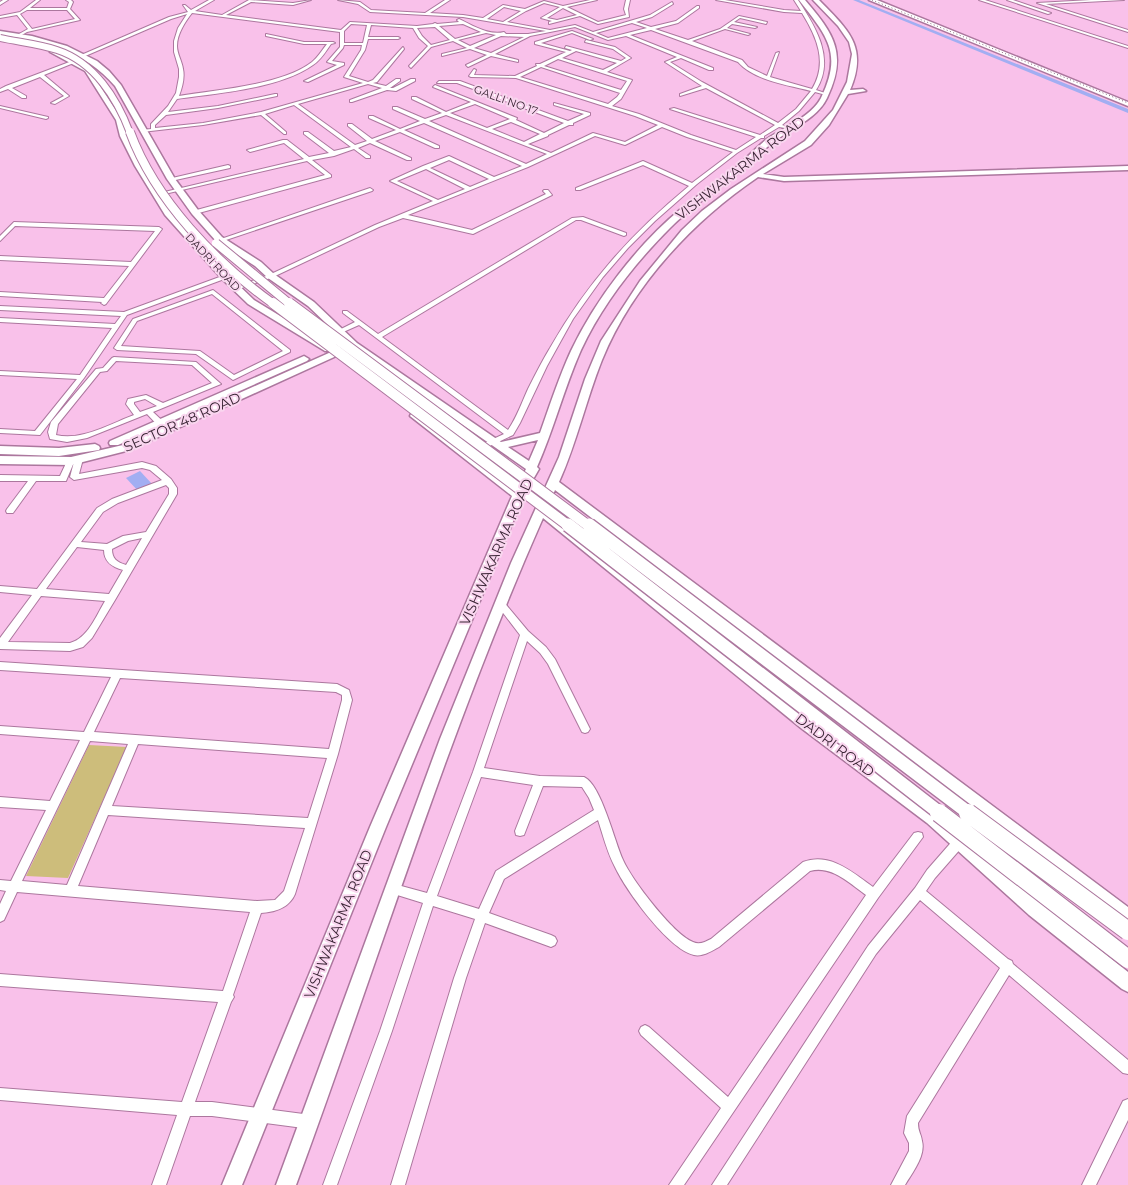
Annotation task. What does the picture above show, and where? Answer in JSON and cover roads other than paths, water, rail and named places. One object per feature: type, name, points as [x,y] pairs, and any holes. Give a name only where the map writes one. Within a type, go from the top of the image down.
[{"type":"street","points":[[0,4],[6,0]]},
{"type":"street","points":[[0,17],[18,14],[38,0]]},
{"type":"street","points":[[68,9],[70,0]]},
{"type":"street","points":[[0,91],[161,22],[191,12],[212,0]]},
{"type":"street","points":[[274,3],[281,0]]},
{"type":"street","points":[[224,15],[251,1],[296,4],[309,0]]},
{"type":"street","points":[[340,0],[359,2],[365,0]]},
{"type":"street","points":[[427,13],[448,0]]},
{"type":"street","points":[[504,22],[526,10],[551,0]]},
{"type":"street","points":[[568,0],[577,3]]},
{"type":"street","points":[[556,21],[543,18],[563,7],[595,0]]},
{"type":"street","points":[[544,2],[563,7],[598,22],[628,16],[626,9],[628,0]]},
{"type":"street","points":[[718,0],[784,11],[814,6],[818,2]]},
{"type":"street","points":[[796,0],[806,7],[826,11]]},
{"type":"street","points":[[872,0],[1128,104]]},
{"type":"street","points":[[981,0],[1128,47]]},
{"type":"street","points":[[1009,0],[1128,37]]},
{"type":"street","points":[[1122,0],[1039,3],[1128,32]]},
{"type":"street","points":[[359,2],[370,11],[456,15],[550,31]]},
{"type":"street","name":"VISHWAKARMA ROAD","points":[[286,1185],[311,1122],[500,603],[552,482],[600,351],[617,322],[665,257],[696,222],[761,172],[808,143],[839,106],[853,78],[855,52],[851,41],[818,2]]},
{"type":"street","points":[[592,33],[651,16],[672,3]]},
{"type":"street","points":[[184,6],[191,12],[342,31]]},
{"type":"street","points":[[484,19],[503,6],[526,10]]},
{"type":"street","points":[[468,66],[528,38],[550,31],[575,26],[608,39],[677,22],[698,7]]},
{"type":"street","points":[[466,455],[497,442],[509,434],[568,320],[611,264],[648,223],[738,152],[762,137],[783,128],[801,108],[813,92],[821,75],[822,54],[818,37],[806,7]]},
{"type":"street","name":"VISHWAKARMA ROAD","points":[[232,1185],[518,495],[533,469],[586,331],[608,297],[659,234],[694,202],[730,176],[783,128],[822,103],[834,77],[833,41],[826,27],[806,7]]},
{"type":"street","points":[[20,35],[31,30],[78,20],[68,9],[26,9]]},
{"type":"street","points":[[153,130],[153,125],[166,114],[176,98],[182,78],[175,48],[182,23],[191,12]]},
{"type":"street","points":[[18,14],[31,30]]},
{"type":"street","points":[[440,14],[435,18],[434,24],[441,32],[470,48],[516,61]]},
{"type":"street","points":[[456,15],[463,23],[474,30],[505,33],[528,38],[536,43],[560,50],[620,62]]},
{"type":"street","points":[[536,28],[581,15]]},
{"type":"street","points":[[689,41],[724,28],[739,17],[766,23]]},
{"type":"street","points":[[1085,24],[1095,21]]},
{"type":"street","points":[[633,22],[740,61],[746,68],[768,78],[813,92],[826,94]]},
{"type":"street","points":[[306,81],[342,64],[329,62],[343,44],[342,31],[350,23],[437,27],[463,23]]},
{"type":"street","points":[[732,23],[755,27]]},
{"type":"street","points":[[369,25],[364,44],[346,76],[394,90],[412,80]]},
{"type":"street","points":[[414,27],[420,37],[430,46]]},
{"type":"street","points":[[724,28],[748,34]]},
{"type":"street","points":[[411,67],[430,46],[488,31]]},
{"type":"street","points":[[536,43],[572,32],[591,39],[560,50]]},
{"type":"street","points":[[443,55],[470,48],[505,33]]},
{"type":"street","name":"DADRI ROAD","points":[[0,37],[20,35],[57,45],[82,56],[111,75],[171,179],[195,212],[221,240],[258,264],[271,276],[311,304],[339,332],[352,342],[533,469]]},
{"type":"street","points":[[267,35],[304,43],[364,44]]},
{"type":"street","points":[[627,35],[711,69]]},
{"type":"street","points":[[0,37],[61,49],[88,61],[104,74],[120,96],[153,163],[182,210],[227,253],[274,292],[607,538],[882,749],[1128,931]]},
{"type":"street","points":[[0,37],[57,50],[87,65],[121,108],[138,151],[172,208],[243,282],[328,343],[497,470],[1128,959]]},
{"type":"street","name":"DADRI ROAD","points":[[0,37],[47,49],[60,54],[87,70],[119,120],[140,166],[169,215],[225,277],[251,302],[331,351],[518,495]]},
{"type":"street","points":[[366,38],[398,38]]},
{"type":"street","points":[[586,41],[614,48],[629,58],[603,72]]},
{"type":"street","points":[[176,98],[237,88],[287,76],[316,60],[330,43]]},
{"type":"street","points":[[566,47],[572,51]]},
{"type":"street","points":[[122,129],[143,128],[153,130],[262,113],[375,82],[402,48]]},
{"type":"street","points":[[516,76],[572,51]]},
{"type":"street","points":[[768,78],[778,53]]},
{"type":"street","points":[[681,57],[667,62],[706,86],[783,128]]},
{"type":"street","points":[[558,58],[630,80],[609,106]]},
{"type":"street","points":[[538,66],[622,92]]},
{"type":"street","points":[[474,70],[471,76],[516,76],[609,106],[738,152]]},
{"type":"street","points":[[41,75],[67,96],[53,102]]},
{"type":"street","points":[[298,79],[313,83]]},
{"type":"street","points":[[352,100],[386,88],[398,80]]},
{"type":"street","name":"GALLI NO 17","points":[[440,82],[458,82],[571,124]]},
{"type":"street","points":[[435,86],[515,119],[486,130]]},
{"type":"street","points":[[682,95],[706,86]]},
{"type":"street","points":[[8,87],[24,97]]},
{"type":"street","points":[[846,92],[863,91]]},
{"type":"street","points":[[166,114],[218,107],[275,95]]},
{"type":"street","points":[[414,98],[486,130],[550,154]]},
{"type":"street","points":[[158,195],[334,154],[372,142],[473,102]]},
{"type":"street","points":[[295,104],[368,157]]},
{"type":"street","points":[[524,144],[571,124],[588,114],[556,104]]},
{"type":"street","points":[[0,107],[46,118]]},
{"type":"street","points":[[394,108],[526,166]]},
{"type":"street","points":[[672,109],[762,137]]},
{"type":"street","points":[[262,113],[284,133]]},
{"type":"street","points":[[371,117],[437,147]]},
{"type":"street","points":[[511,120],[546,135]]},
{"type":"street","points":[[350,125],[372,142],[409,160]]},
{"type":"street","points":[[237,288],[271,276],[403,216],[526,166],[595,134],[625,144],[662,126]]},
{"type":"street","points":[[306,133],[334,154]]},
{"type":"street","points":[[195,212],[329,176],[285,142],[250,150]]},
{"type":"street","points":[[439,202],[393,181],[449,158],[494,179]]},
{"type":"street","points":[[761,172],[1128,162]]},
{"type":"street","points":[[578,189],[643,163],[693,186]]},
{"type":"street","points":[[425,167],[470,189]]},
{"type":"street","points":[[171,179],[228,168]]},
{"type":"street","points":[[761,172],[784,178],[1128,168]]},
{"type":"street","points":[[221,240],[370,190]]},
{"type":"street","points":[[403,216],[473,232],[549,195],[546,191]]},
{"type":"street","points":[[678,198],[694,202]]},
{"type":"street","points":[[379,336],[574,218],[581,218],[624,234]]},
{"type":"street","points":[[0,239],[14,224],[159,229],[96,313]]},
{"type":"street","points":[[0,258],[133,264]]},
{"type":"street","points":[[0,308],[125,314],[225,277]]},
{"type":"street","points":[[213,292],[288,351],[260,364],[233,378],[198,352],[117,348],[135,320],[213,292]]},
{"type":"street","points":[[0,294],[106,300]]},
{"type":"street","points":[[345,312],[509,434]]},
{"type":"street","points":[[0,431],[37,432],[82,377],[125,314]]},
{"type":"street","points":[[0,320],[117,326]]},
{"type":"street","points":[[339,332],[359,323]]},
{"type":"street","name":"SECTOR 48 ROAD","points":[[0,450],[60,452],[97,448],[164,426],[352,342]]},
{"type":"street","name":"SECTOR 48 ROAD","points":[[0,460],[75,460],[126,448],[164,426],[271,372],[331,351]]},
{"type":"street","points":[[114,359],[194,363],[217,384],[163,406],[76,438],[59,439],[53,437],[54,424],[98,370],[105,370],[114,359]]},
{"type":"street","points":[[260,364],[271,372]]},
{"type":"street","points":[[0,373],[82,377]]},
{"type":"street","points":[[139,416],[130,404],[131,401],[146,397],[163,406]]},
{"type":"street","points":[[426,425],[452,411]]},
{"type":"street","points":[[149,412],[164,426]]},
{"type":"street","points":[[497,442],[545,435]]},
{"type":"street","points":[[0,478],[64,479],[75,460]]},
{"type":"street","points":[[0,645],[61,648],[80,644],[89,635],[112,598],[173,494],[173,488],[168,481],[154,468],[142,465],[74,477],[75,460]]},
{"type":"street","points":[[10,512],[34,478]]},
{"type":"street","points":[[0,645],[94,517],[108,504],[168,481]]},
{"type":"street","points":[[552,482],[1128,917]]},
{"type":"street","name":"DADRI ROAD","points":[[540,510],[806,724],[932,818],[1035,909],[1128,983]]},
{"type":"street","points":[[74,544],[108,547],[126,538],[150,534]]},
{"type":"street","points":[[108,547],[108,556],[115,566],[129,570]]},
{"type":"street","points":[[0,589],[112,598]]},
{"type":"street","points":[[500,603],[525,634],[544,650],[585,728]]},
{"type":"street","points":[[330,1185],[435,901],[525,634]]},
{"type":"street","points":[[0,666],[342,690],[346,693],[347,700],[333,754],[289,894],[282,904],[274,907],[257,908],[0,885]]},
{"type":"street","points":[[0,916],[117,674]]},
{"type":"street","points":[[0,730],[333,754]]},
{"type":"street","points":[[70,892],[135,740]]},
{"type":"street","points":[[478,772],[540,781],[584,782],[592,793],[620,864],[633,888],[679,942],[692,949],[706,949],[715,943],[807,866],[815,862],[832,866],[874,894]]},
{"type":"street","points":[[520,831],[540,781]]},
{"type":"street","points":[[0,802],[53,806]]},
{"type":"street","points":[[105,810],[310,823]]},
{"type":"street","points":[[398,1185],[460,978],[482,916],[500,875],[599,813]]},
{"type":"street","points":[[676,1185],[874,894],[918,837]]},
{"type":"street","points":[[719,1185],[872,950],[919,892],[930,874],[958,842]]},
{"type":"street","points":[[394,890],[454,906],[552,941]]},
{"type":"street","points":[[919,892],[1128,1068]]},
{"type":"street","points":[[159,1185],[185,1109],[228,997],[257,908]]},
{"type":"street","points":[[898,1185],[916,1152],[916,1142],[911,1133],[912,1121],[1008,965]]},
{"type":"street","points":[[0,980],[228,997]]},
{"type":"street","points":[[645,1031],[730,1107]]},
{"type":"street","points":[[0,1094],[185,1109],[212,1109],[311,1122]]},
{"type":"street","points":[[1089,1185],[1128,1106]]},
{"type":"water","points":[[140,471],[153,485],[139,492],[126,478]]},
{"type":"waterway","points":[[855,0],[1128,111]]},
{"type":"railway","points":[[872,0],[1128,103]]}]
